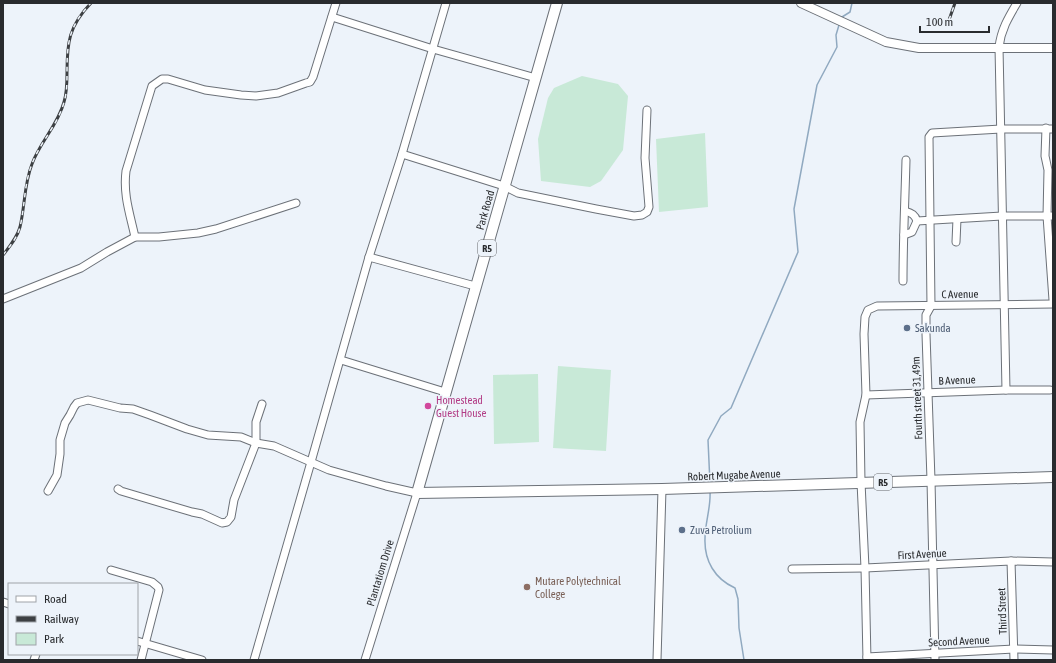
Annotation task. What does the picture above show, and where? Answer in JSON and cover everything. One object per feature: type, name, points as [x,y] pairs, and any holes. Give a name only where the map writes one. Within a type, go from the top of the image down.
[{"type":"highway","name":"Park Road","points":[[417,493],[557,3]]},
{"type":"highway","name":"Robert Mugabe Avenue","points":[[417,493],[662,490],[861,482],[1053,477]]},
{"type":"main road","points":[[801,3],[886,42],[919,48],[1053,48]]},
{"type":"street","points":[[135,237],[124,186],[126,172],[152,86],[162,79],[168,79],[205,90],[256,96],[278,92],[306,84],[314,77],[336,3]]},
{"type":"street","points":[[254,660],[312,462],[369,257],[402,154],[446,3]]},
{"type":"street","points":[[1006,390],[999,48],[1000,36],[1005,23],[1017,3]]},
{"type":"street","points":[[332,16],[433,49],[536,78]]},
{"type":"street","points":[[402,154],[504,186],[518,193],[634,216],[642,215],[648,210],[649,201],[645,158],[647,110]]},
{"type":"street","points":[[1001,129],[1050,128],[1045,156],[1050,216],[1053,300]]},
{"type":"street","name":"Fourth street 31,49m","points":[[935,657],[931,480],[925,319],[931,306],[929,137],[932,133],[1001,129]]},
{"type":"street","points":[[903,281],[906,160]]},
{"type":"street","points":[[3,299],[81,268],[135,237],[159,237],[229,226],[296,203]]},
{"type":"street","points":[[905,211],[911,212],[917,221]]},
{"type":"street","points":[[917,221],[1002,216],[1050,216]]},
{"type":"street","points":[[956,242],[957,219]]},
{"type":"street","points":[[904,235],[912,232],[917,221]]},
{"type":"street","points":[[369,257],[476,286]]},
{"type":"street","name":"C Avenue","points":[[866,395],[864,334],[865,317],[868,310],[877,306],[1053,304]]},
{"type":"street","points":[[340,360],[445,392]]},
{"type":"street","name":"B Avenue","points":[[866,395],[927,392],[1050,390]]},
{"type":"street","points":[[866,395],[860,422],[867,659]]},
{"type":"street","points":[[48,491],[57,475],[60,440],[64,424],[77,403],[83,400],[88,400],[120,408],[133,409],[187,429],[208,435],[241,437],[256,443],[274,446],[329,470],[417,493]]},
{"type":"street","points":[[118,489],[202,514],[222,523],[227,522],[231,517],[234,500],[256,443],[256,422],[262,404]]},
{"type":"street","points":[[657,660],[662,490]]},
{"type":"street","name":"Plantatiom Drive","points":[[366,660],[417,493]]},
{"type":"street","name":"First Avenue","points":[[792,568],[865,568],[1011,561],[1053,562]]},
{"type":"street","name":"Third Street","points":[[1011,561],[1014,660]]},
{"type":"street","points":[[111,570],[152,582],[158,587],[159,590],[141,660]]},
{"type":"street","points":[[138,641],[202,660]]},
{"type":"street","name":"Second Avenue","points":[[867,659],[935,657],[1014,649],[1053,650]]},
{"type":"green space","points":[[582,76],[618,84],[628,96],[623,150],[601,181],[590,187],[541,181],[538,139],[548,98],[554,88]]},
{"type":"green space","points":[[705,133],[708,207],[659,212],[656,139]]},
{"type":"green space","points":[[558,366],[611,370],[606,451],[553,448]]},
{"type":"green space","points":[[538,374],[539,442],[494,444],[493,375]]},
{"type":"waterway","points":[[842,17],[850,12],[852,3]]},
{"type":"waterway","points":[[710,484],[708,440],[721,416],[731,408],[798,252],[794,209],[817,85],[837,47],[836,35],[839,25]]},
{"type":"waterway","points":[[710,492],[710,503],[705,532],[706,554],[716,574],[722,580],[735,588],[738,599],[739,628],[744,660]]},
{"type":"railway","points":[[3,255],[19,231],[27,179],[35,156],[58,118],[64,102],[67,87],[68,52],[71,35],[78,19],[91,3]]},
{"type":"railway","points":[[949,20],[955,3]]},
{"type":"place","name":"Sakunda","points":[[907,328]]},
{"type":"place","name":"Homestead Guest House","points":[[428,406]]},
{"type":"place","name":"Zuva Petrolium","points":[[682,530]]},
{"type":"place","name":"Mutare Polytechnical College","points":[[527,587]]}]
